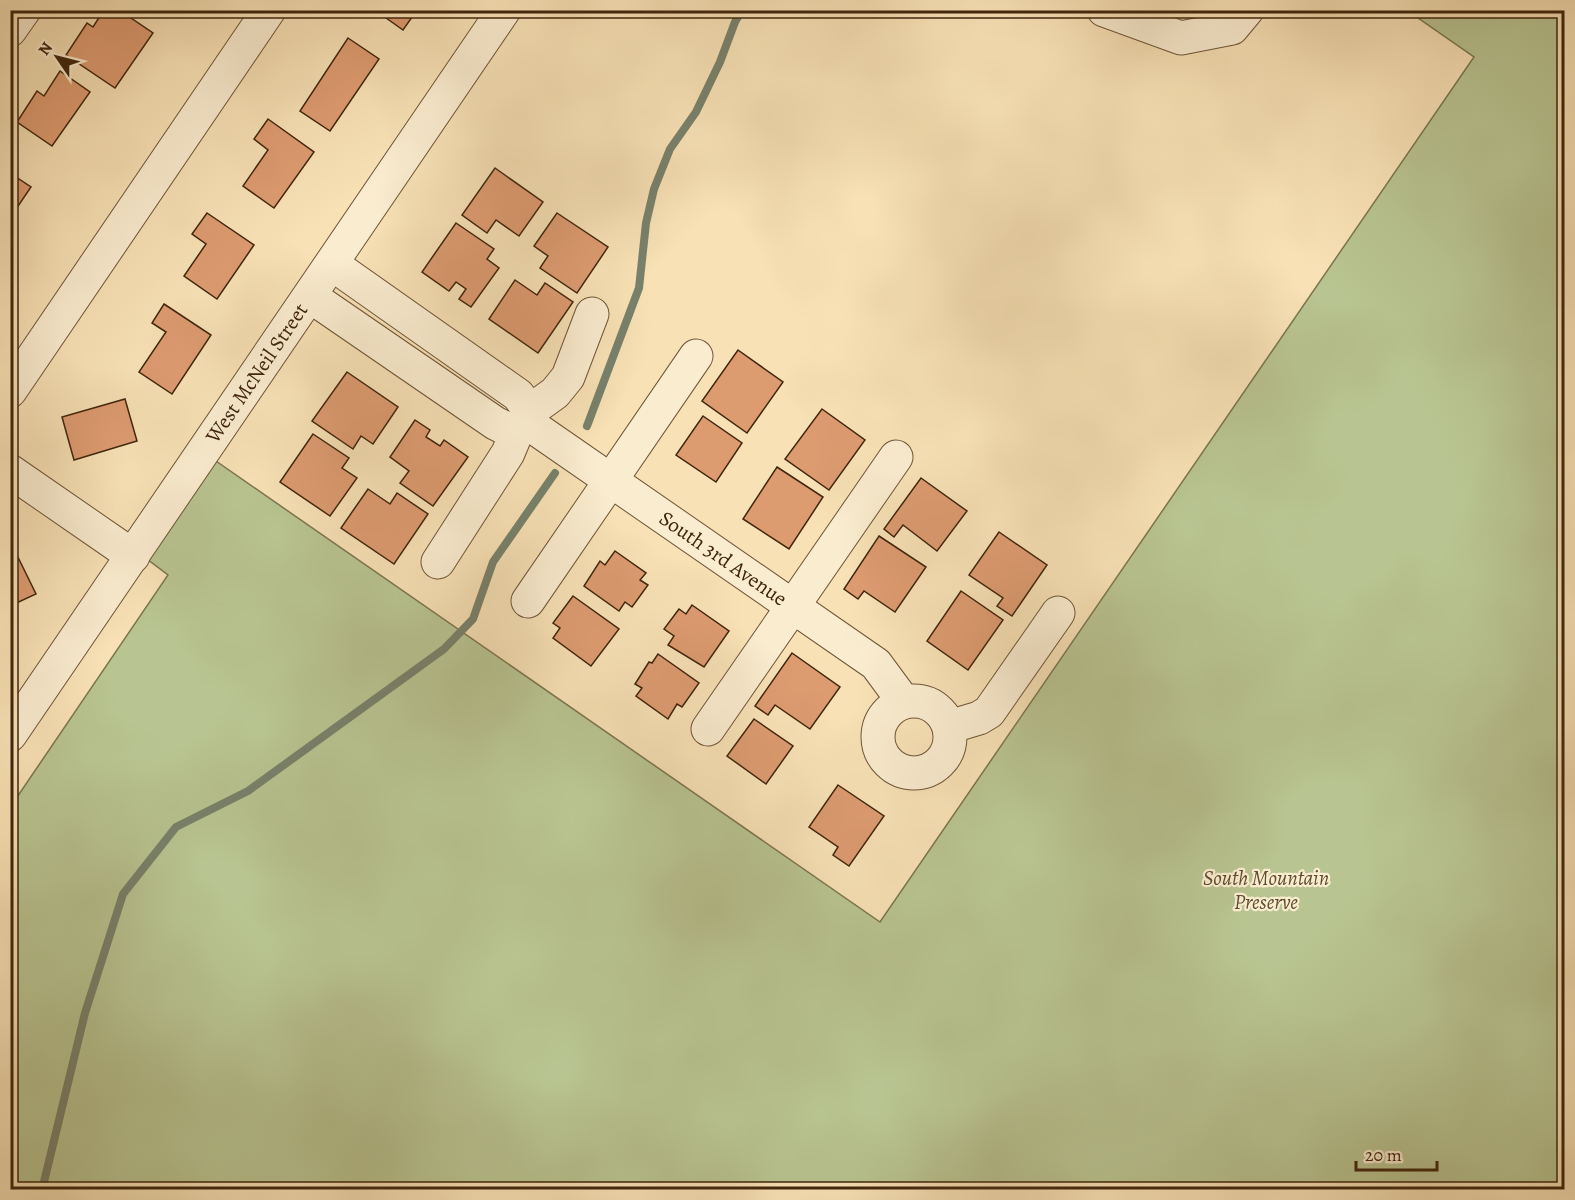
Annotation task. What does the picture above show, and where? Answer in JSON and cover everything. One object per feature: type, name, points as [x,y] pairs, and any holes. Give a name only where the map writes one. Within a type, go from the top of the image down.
[{"type":"street","points":[[10,30],[24,10]]},
{"type":"street","points":[[10,391],[269,10]]},
{"type":"street","name":"West McNeil Street","points":[[10,735],[504,10]]},
{"type":"street","points":[[1104,10],[1181,39],[1232,28],[1247,10]]},
{"type":"street","name":"South 3rd Avenue","points":[[332,264],[518,395],[527,422],[610,482],[876,664],[904,702]]},
{"type":"street","name":"South 3rd Avenue","points":[[310,296],[495,423],[509,430],[527,422]]},
{"type":"street","points":[[438,562],[527,422],[568,377],[592,314]]},
{"type":"street","points":[[528,601],[696,356]]},
{"type":"street","points":[[708,729],[794,608],[896,457]]},
{"type":"street","points":[[10,471],[133,556]]},
{"type":"street","points":[[948,727],[979,718],[989,712],[1058,613]]},
{"type":"street","points":[[918,701],[931,705],[942,714],[948,727],[950,741],[945,754],[936,765],[923,772],[909,772],[896,768],[885,759],[879,747],[878,733],[882,719],[904,702],[918,701]]},
{"type":"green space","name":"South Mountain Preserve","points":[[1408,11],[1564,11],[1564,1189],[11,1190],[11,806],[168,575],[143,556],[213,459],[880,922],[1474,57]]},
{"type":"building","points":[[104,10],[119,10],[153,33],[115,88],[66,55],[87,23],[93,27]]},
{"type":"building","points":[[375,10],[417,10],[403,30]]},
{"type":"building","points":[[348,38],[379,59],[330,131],[300,111]]},
{"type":"building","points":[[60,71],[90,92],[52,146],[17,122],[37,91],[44,96]]},
{"type":"building","points":[[268,119],[314,152],[274,208],[243,186],[268,150],[254,139]]},
{"type":"building","points":[[495,168],[543,202],[519,236],[496,220],[487,233],[462,215]]},
{"type":"building","points":[[10,173],[31,187],[10,218]]},
{"type":"building","points":[[207,213],[254,245],[217,299],[184,276],[206,244],[192,234]]},
{"type":"building","points":[[557,213],[608,247],[577,293],[540,268],[548,256],[534,246]]},
{"type":"building","points":[[456,223],[494,249],[487,259],[499,268],[471,307],[459,299],[466,289],[456,282],[449,291],[422,272]]},
{"type":"building","points":[[515,280],[537,295],[545,283],[573,302],[538,353],[489,319]]},
{"type":"building","points":[[164,304],[211,335],[172,394],[139,372],[166,332],[152,323]]},
{"type":"building","points":[[738,350],[783,382],[747,433],[702,401]]},
{"type":"building","points":[[347,372],[398,407],[373,444],[361,436],[353,449],[312,421]]},
{"type":"building","points":[[125,399],[137,441],[74,460],[62,417]]},
{"type":"building","points":[[822,409],[865,440],[829,490],[785,459]]},
{"type":"building","points":[[703,416],[742,443],[716,482],[676,455]]},
{"type":"building","points":[[415,420],[430,430],[426,437],[440,446],[444,440],[468,457],[433,506],[400,483],[409,471],[390,457]]},
{"type":"building","points":[[313,434],[349,458],[342,468],[357,478],[330,516],[280,482]]},
{"type":"building","points":[[777,467],[823,497],[789,549],[743,519]]},
{"type":"building","points":[[921,478],[967,511],[937,551],[903,525],[894,537],[884,529]]},
{"type":"building","points":[[368,489],[390,504],[397,493],[428,514],[394,564],[341,528]]},
{"type":"building","points":[[999,532],[1047,565],[1012,616],[997,606],[1003,598],[969,575]]},
{"type":"building","points":[[879,536],[926,567],[895,612],[864,591],[858,599],[844,589]]},
{"type":"building","points":[[10,541],[36,594],[10,606]]},
{"type":"building","points":[[615,551],[646,573],[640,580],[648,585],[632,607],[625,602],[619,611],[584,586],[600,561],[605,565]]},
{"type":"building","points":[[961,591],[1003,620],[968,670],[927,641]]},
{"type":"building","points":[[573,596],[619,629],[591,666],[553,638],[560,628],[553,623]]},
{"type":"building","points":[[692,605],[729,631],[704,667],[668,645],[674,636],[664,629],[679,609],[686,614]]},
{"type":"building","points":[[792,653],[840,687],[810,729],[775,705],[768,715],[755,706]]},
{"type":"building","points":[[658,654],[699,683],[682,707],[677,704],[668,719],[636,696],[642,688],[635,684],[649,662],[652,663]]},
{"type":"building","points":[[754,719],[793,746],[766,784],[727,756]]},
{"type":"building","points":[[838,785],[884,816],[849,866],[833,855],[838,847],[809,827]]},
{"type":"waterway","points":[[587,426],[639,288],[646,223],[654,189],[670,149],[696,112],[742,10]]},
{"type":"waterway","points":[[42,1190],[85,1013],[123,894],[176,827],[248,791],[444,649],[473,619],[493,562],[555,473]]}]
